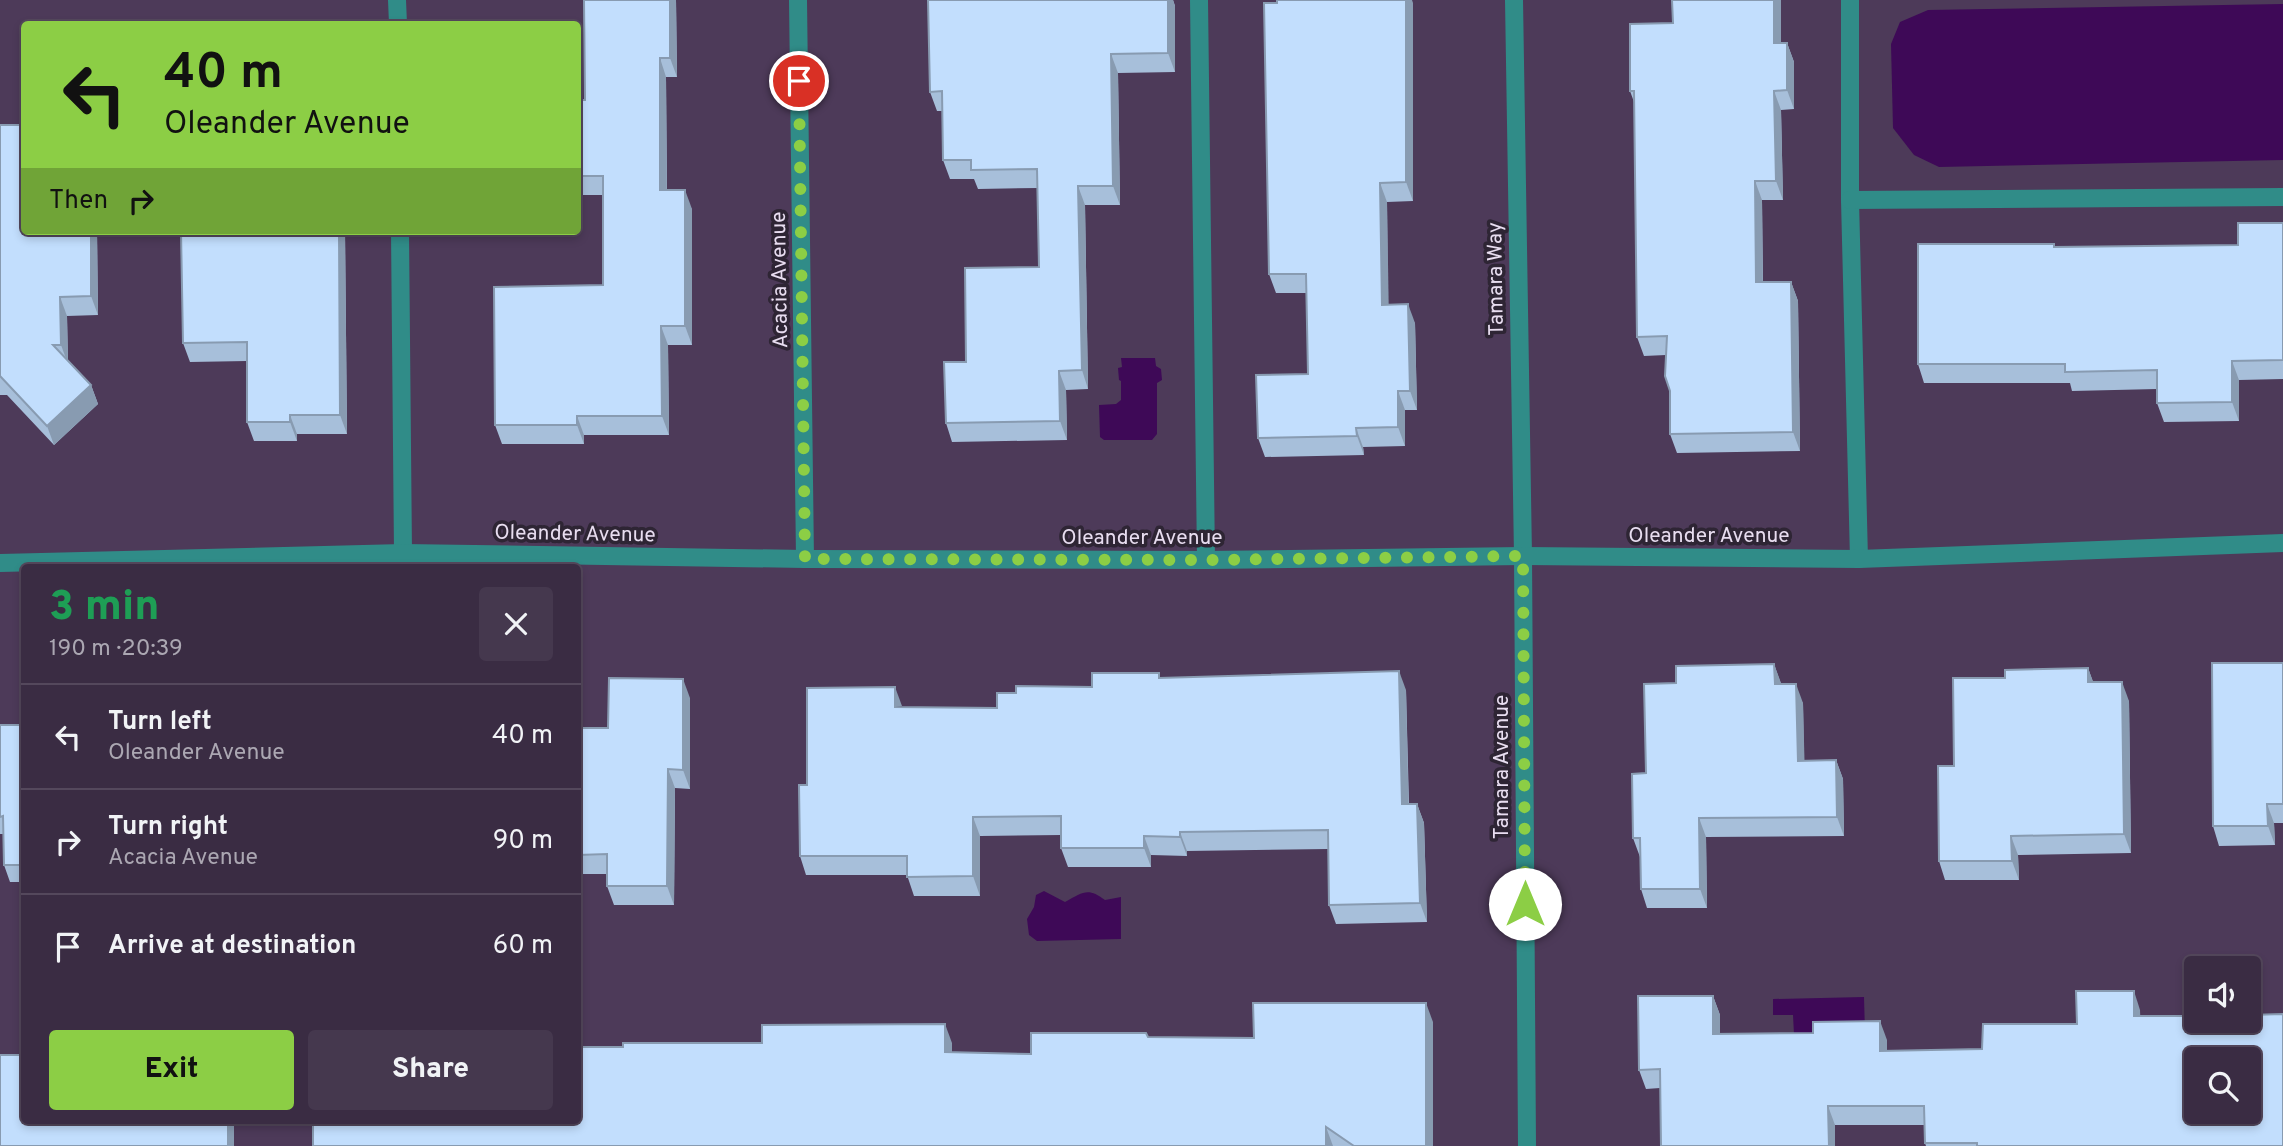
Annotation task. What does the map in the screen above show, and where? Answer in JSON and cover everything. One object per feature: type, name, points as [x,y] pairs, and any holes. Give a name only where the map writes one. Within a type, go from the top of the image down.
[{"type":"street","points":[[397,0],[398,21]]},
{"type":"street","name":"Acacia Avenue","points":[[798,0],[805,559]]},
{"type":"street","points":[[1199,0],[1206,560]]},
{"type":"street","name":"Tamara Way","points":[[1514,0],[1523,556]]},
{"type":"street","points":[[1850,0],[1850,200],[1859,559]]},
{"type":"street","points":[[1850,200],[2283,197]]},
{"type":"street","points":[[400,235],[403,553]]},
{"type":"street","name":"Oleander Avenue","points":[[0,563],[403,553],[805,559],[1206,560],[1523,556],[1859,559],[2283,543]]},
{"type":"street","name":"Tamara Avenue","points":[[1523,556],[1527,1146]]},
{"type":"shaded area","points":[[2283,4],[2283,160],[1939,167],[1914,155],[1893,128],[1891,44],[1900,22],[1928,10]]},
{"type":"shaded area","points":[[1121,358],[1155,358],[1156,366],[1161,369],[1162,380],[1157,383],[1157,434],[1152,440],[1104,440],[1100,437],[1099,405],[1116,404],[1121,400],[1118,368],[1122,367]]},
{"type":"shaded area","points":[[1044,891],[1065,902],[1085,892],[1094,893],[1105,900],[1121,897],[1121,939],[1037,941],[1029,935],[1027,919],[1034,907],[1036,895]]},
{"type":"shaded area","points":[[1864,997],[1865,1033],[1794,1034],[1793,1015],[1773,1015],[1773,999]]},
{"type":"building","points":[[584,0],[670,0],[670,58],[660,58],[660,190],[685,190],[685,326],[661,326],[662,416],[577,416],[577,425],[495,425],[494,287],[603,285],[603,176],[581,176],[581,100],[585,100]]},
{"type":"building","points":[[928,0],[1168,0],[1168,53],[1111,54],[1113,186],[1078,186],[1082,370],[1059,371],[1060,421],[946,423],[944,362],[966,362],[965,268],[1039,267],[1037,169],[971,170],[971,160],[943,160],[942,91],[930,92]]},
{"type":"building","points":[[1277,0],[1406,0],[1406,182],[1380,183],[1382,305],[1408,304],[1410,391],[1398,391],[1398,427],[1356,428],[1357,436],[1258,438],[1256,375],[1308,374],[1306,274],[1269,274],[1264,3],[1277,3]]},
{"type":"building","points":[[1672,0],[1774,0],[1774,43],[1787,43],[1787,90],[1774,91],[1776,181],[1755,181],[1756,282],[1791,282],[1793,432],[1670,434],[1670,391],[1665,376],[1667,336],[1637,337],[1634,91],[1630,91],[1630,24],[1673,23]]},
{"type":"building","points":[[0,125],[21,125],[21,235],[91,235],[91,296],[60,297],[61,345],[53,345],[91,385],[47,426],[0,376]]},
{"type":"building","points":[[2238,223],[2283,223],[2283,360],[2232,361],[2232,402],[2157,403],[2157,370],[2065,372],[2065,364],[1918,364],[1918,244],[2054,244],[2054,247],[2238,245]]},
{"type":"building","points":[[181,235],[339,235],[340,415],[290,415],[290,422],[247,422],[247,342],[183,343]]},
{"type":"building","points":[[2212,663],[2283,663],[2283,804],[2267,804],[2268,826],[2213,826]]},
{"type":"building","points":[[1774,664],[1775,684],[1796,684],[1798,761],[1836,760],[1837,817],[1699,818],[1700,889],[1641,889],[1640,838],[1633,838],[1632,774],[1646,773],[1644,684],[1676,683],[1676,666]]},
{"type":"building","points":[[2088,668],[2088,682],[2122,682],[2124,834],[2011,836],[2012,861],[1939,861],[1938,766],[1954,766],[1953,678],[2005,678],[2005,670]]},
{"type":"building","points":[[1399,671],[1402,804],[1417,804],[1420,903],[1329,905],[1328,830],[1180,832],[1180,837],[1144,836],[1144,848],[1061,848],[1061,816],[973,817],[973,876],[907,877],[907,856],[800,856],[799,785],[807,785],[807,688],[895,687],[895,707],[997,708],[997,693],[1016,693],[1016,686],[1092,687],[1092,673],[1159,673],[1159,678]]},
{"type":"building","points":[[609,678],[683,679],[683,770],[668,769],[667,886],[607,886],[607,854],[581,855],[581,728],[608,728]]},
{"type":"building","points":[[0,725],[21,725],[21,865],[4,865],[3,816],[0,817]]},
{"type":"building","points":[[2076,991],[2134,991],[2134,1016],[2184,1016],[2184,1033],[2261,1033],[2261,1015],[2283,1014],[2283,1146],[1977,1146],[1977,1143],[1925,1143],[1924,1106],[1828,1106],[1829,1146],[1661,1146],[1660,1069],[1639,1070],[1638,996],[1713,996],[1713,1034],[1813,1033],[1813,1022],[1880,1021],[1880,1051],[1982,1049],[1983,1024],[2077,1024]]},
{"type":"building","points":[[1253,1003],[1426,1003],[1426,1146],[1354,1146],[1326,1127],[1326,1146],[313,1146],[313,1124],[581,1124],[581,1047],[623,1047],[623,1043],[762,1043],[762,1025],[945,1024],[945,1052],[1031,1054],[1031,1033],[1146,1033],[1148,1037],[1254,1038]]},
{"type":"building","points":[[0,1055],[21,1055],[21,1124],[228,1124],[228,1146],[0,1146]]},
{"type":"route","points":[[799,81],[805,559],[1206,560],[1523,556],[1525,904]]}]
